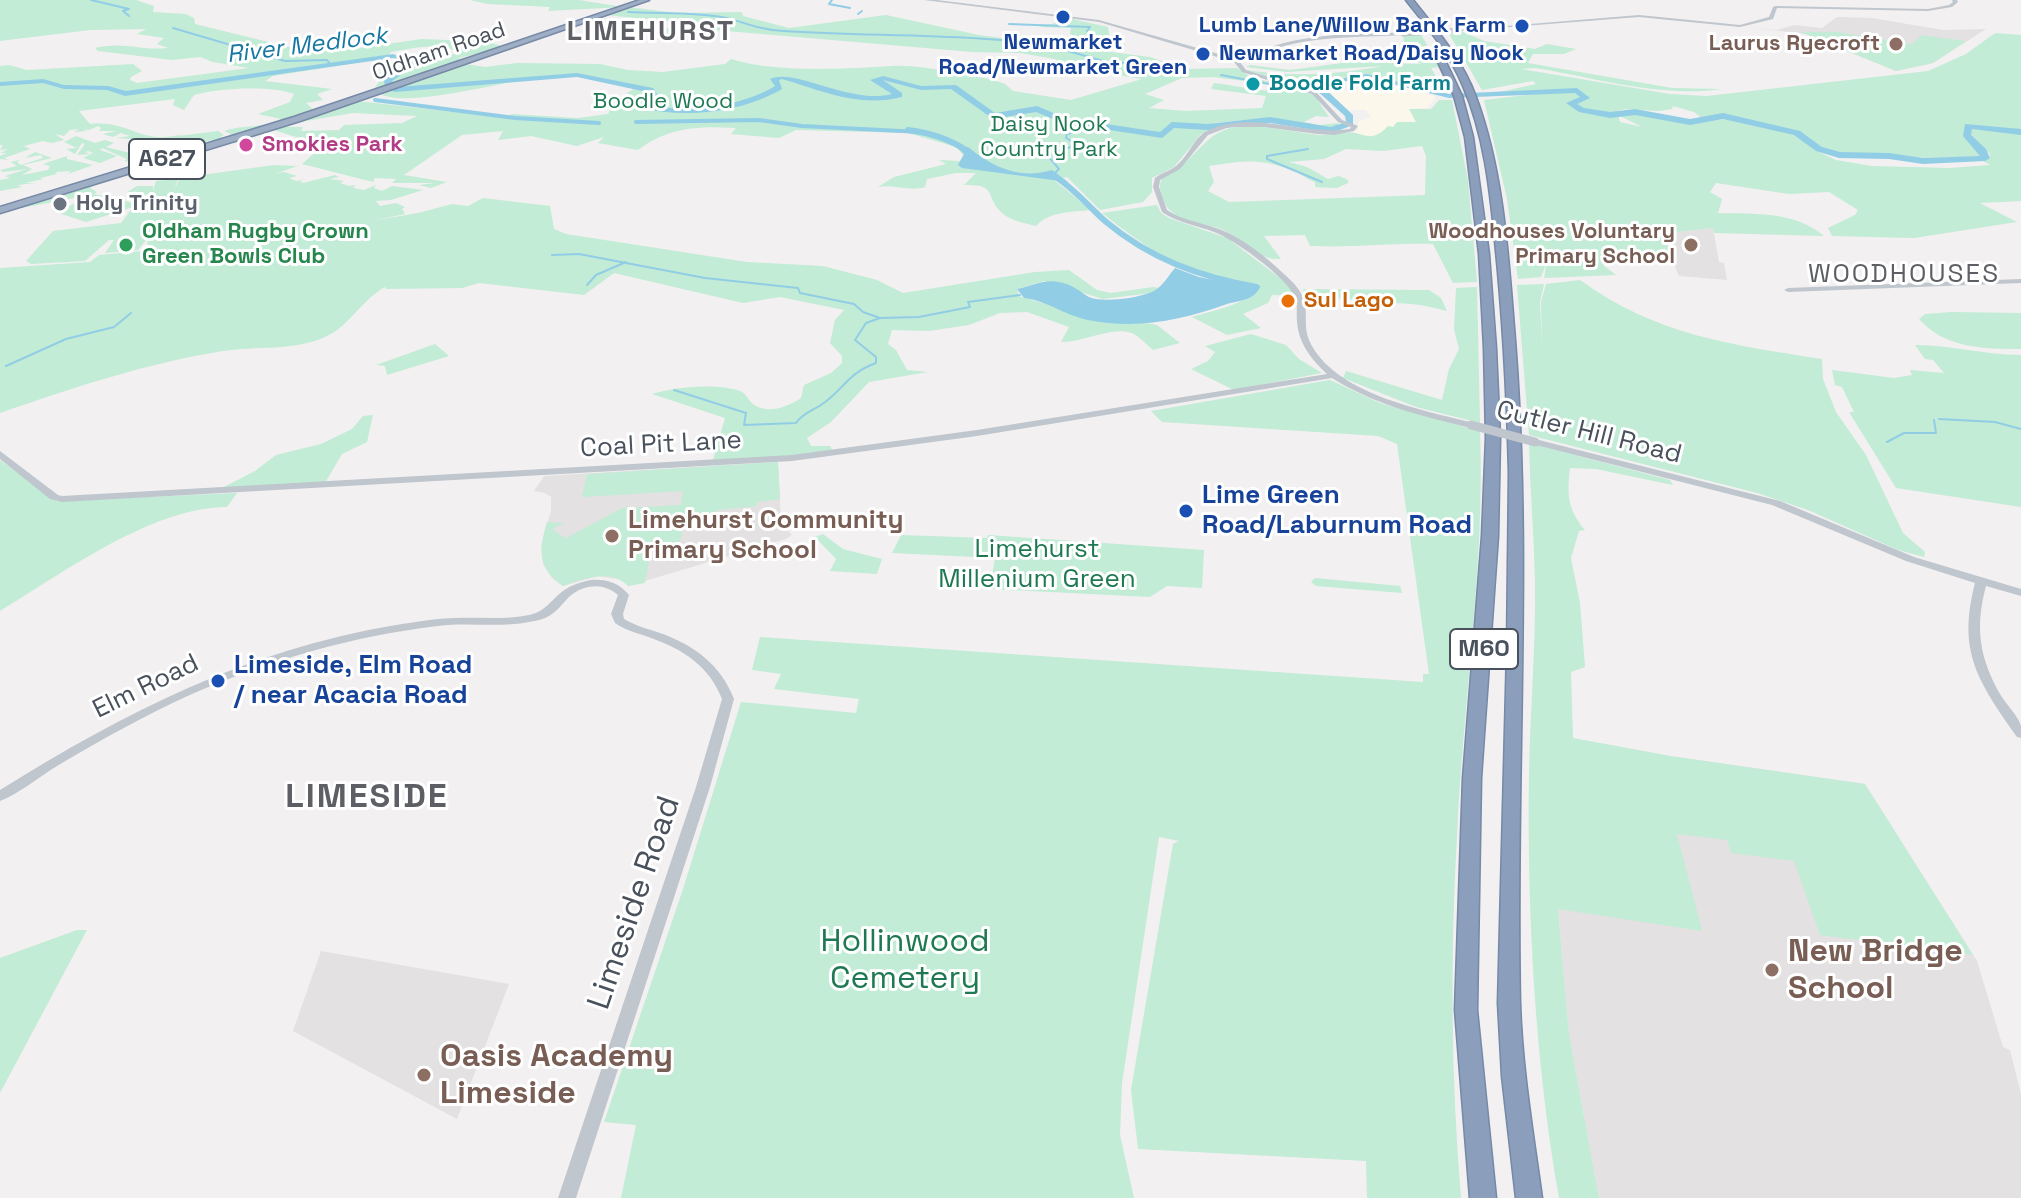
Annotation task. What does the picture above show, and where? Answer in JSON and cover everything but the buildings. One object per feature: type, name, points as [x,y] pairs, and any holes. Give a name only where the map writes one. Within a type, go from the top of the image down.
[{"type":"highway","name":"Oldham Road","points":[[0,210],[334,107],[646,0]]},
{"type":"highway","name":"M60","points":[[1398,0],[1428,37],[1465,97],[1484,254],[1493,438],[1485,638],[1472,778],[1466,1010],[1483,1198]]},
{"type":"highway","name":"M60","points":[[1409,0],[1438,37],[1465,97],[1494,193],[1511,349],[1516,520],[1509,1007],[1529,1198]]},
{"type":"street","points":[[926,0],[1099,21],[1239,63],[1287,43],[1639,16],[1742,26],[1771,18],[1775,7],[1928,10],[1950,6],[1956,2],[1954,0]]},
{"type":"street","name":"Cutler Hill Road","points":[[1239,63],[1242,70],[1257,77],[1314,93],[1342,122],[1355,126],[1354,130],[1332,134],[1260,123],[1221,128],[1207,133],[1178,168],[1159,176],[1155,183],[1166,214],[1222,232],[1295,287],[1301,296],[1302,331],[1306,343],[1318,361],[1334,375],[1389,403],[1776,503],[1883,548],[2021,593]]},
{"type":"street","points":[[1788,290],[2021,281]]},
{"type":"street","name":"Coal Pit Lane","points":[[0,454],[54,497],[62,499],[413,481],[820,455],[1334,375]]},
{"type":"street","points":[[1981,582],[1972,623],[1974,648],[1991,692],[2021,734]]},
{"type":"street","name":"Elm Road","points":[[0,796],[83,742],[151,706],[219,676],[323,645],[392,629],[451,621],[536,618],[551,611],[567,593],[581,586],[609,583],[624,595],[617,614],[621,623],[672,641],[713,670],[728,699],[725,717]]},
{"type":"street","name":"Limeside Road","points":[[567,1198],[725,717]]},
{"type":"shaded area","name":"Laurus Ryecroft","points":[[1837,17],[1872,18],[1943,30],[1986,29],[1933,63],[1896,71],[1805,34],[1747,27],[1777,30],[1794,25],[1822,28]]},
{"type":"shaded area","points":[[1359,78],[1398,83],[1436,97],[1427,108],[1409,109],[1416,122],[1369,137],[1353,132],[1358,130],[1358,122],[1371,117],[1366,110],[1350,110],[1322,90],[1356,91],[1360,86]]},
{"type":"shaded area","name":"Woodhouses Voluntary Primary School","points":[[1713,228],[1719,262],[1724,263],[1727,280],[1679,276],[1659,230],[1678,232]]},
{"type":"shaded area","points":[[778,462],[781,521],[792,535],[786,539],[628,586],[622,580],[598,576],[563,586],[552,578],[543,564],[541,545],[551,511],[551,497],[534,491],[544,476]]},
{"type":"shaded area","name":"New Bridge School","points":[[1549,734],[1670,756],[1865,784],[1977,961],[2003,1047],[2010,1050],[2021,1094],[2021,1198],[1599,1198],[1569,1034],[1558,909]]},
{"type":"shaded area","name":"Oasis Academy Limeside","points":[[321,951],[509,984],[457,1119],[293,1031]]},
{"type":"green space","points":[[0,0],[136,0],[154,6],[153,12],[186,14],[194,18],[195,24],[301,50],[338,51],[422,39],[496,42],[493,44],[507,47],[459,58],[463,62],[373,91],[383,75],[404,69],[405,64],[427,63],[459,52],[442,47],[417,48],[391,52],[387,58],[273,76],[265,81],[332,89],[317,94],[323,100],[306,103],[315,111],[237,137],[224,131],[281,119],[258,114],[290,102],[294,94],[273,89],[230,89],[194,95],[184,110],[173,105],[175,99],[79,111],[90,124],[116,126],[155,137],[218,131],[224,135],[220,137],[225,138],[208,141],[187,151],[178,149],[175,150],[177,152],[168,152],[178,154],[169,157],[158,153],[181,145],[157,151],[146,148],[155,143],[131,143],[145,140],[116,138],[130,136],[103,134],[117,131],[99,131],[101,128],[98,126],[82,129],[87,131],[70,130],[64,136],[55,134],[64,140],[52,143],[60,145],[43,141],[24,146],[30,149],[4,158],[9,160],[0,159],[7,153],[0,153],[8,149],[0,150],[3,145],[0,145],[0,66],[27,70],[133,64],[142,71],[131,77],[130,80],[137,83],[249,68],[200,57],[172,60],[98,51],[95,48],[115,45],[168,48],[157,44],[164,38],[137,34],[146,29],[90,30],[0,41]]},
{"type":"green space","points":[[470,0],[579,0],[623,7],[548,11],[550,7],[488,4]]},
{"type":"green space","points":[[628,7],[677,13],[742,12],[743,16],[789,28],[886,15],[979,35],[1150,57],[1185,69],[1237,68],[1251,77],[1285,86],[1212,77],[1182,78],[1145,94],[1164,100],[1149,108],[1185,111],[1262,108],[1266,96],[1211,89],[1214,83],[1266,90],[1293,88],[1314,95],[1329,117],[1316,116],[1304,122],[1319,125],[1338,123],[1342,127],[1315,127],[1265,118],[1213,123],[1214,128],[1201,134],[1174,167],[1152,178],[1152,192],[1143,202],[1100,210],[1067,177],[1054,180],[1091,210],[1055,215],[1036,226],[1005,215],[982,186],[964,185],[976,173],[956,173],[927,179],[925,187],[920,188],[878,187],[894,177],[946,164],[939,160],[960,161],[964,156],[956,147],[908,133],[796,130],[779,138],[731,134],[736,128],[710,127],[673,132],[638,150],[598,143],[604,137],[577,146],[531,136],[498,140],[503,131],[462,135],[404,175],[447,182],[431,188],[419,185],[435,183],[392,183],[396,179],[375,178],[373,182],[302,164],[327,142],[294,142],[302,139],[274,130],[235,143],[228,142],[276,127],[303,127],[301,131],[339,130],[344,125],[402,123],[417,116],[353,113],[288,124],[358,101],[505,118],[512,114],[578,118],[608,114],[611,108],[626,106],[627,93],[634,89],[595,78],[554,75],[437,96],[412,98],[379,93],[465,64],[485,67],[517,63],[600,64],[628,70],[663,72],[725,64],[731,59],[789,68],[903,66],[990,79],[1005,84],[1013,91],[1071,100],[1142,79],[1061,66],[1055,59],[1020,53],[972,52],[715,30],[695,35],[644,34],[640,32],[708,25],[605,15]]},
{"type":"green space","points":[[1072,19],[1108,27],[1110,40],[1126,45],[1104,49],[1070,34],[1071,28],[1039,27]]},
{"type":"green space","points":[[1461,31],[1484,41],[1535,49],[1547,44],[1576,49],[1564,54],[1533,54],[1528,63],[1672,88],[1722,89],[1652,89],[1535,68],[1521,69],[1670,94],[1707,96],[1928,71],[1966,54],[1995,33],[2021,35],[2021,201],[1980,203],[2017,222],[1914,238],[1832,236],[1828,228],[1855,215],[1858,210],[1829,192],[1789,194],[1716,183],[1710,192],[1722,199],[1718,213],[1787,218],[1824,236],[1714,233],[1713,228],[1678,232],[1660,230],[1672,256],[1640,252],[1634,260],[1637,263],[1603,265],[1616,275],[1544,278],[1547,262],[1541,277],[1518,279],[1507,199],[1484,100],[1577,89],[1481,96],[1536,84],[1533,81],[1482,90],[1448,32]],"holes":[[[1673,106],[1694,112],[1702,118],[1723,116],[1785,129],[1805,135],[1830,153],[1907,158],[1978,157],[1989,152],[1990,158],[1980,159],[1990,165],[1950,168],[1872,166],[1836,160],[1813,149],[1801,137],[1754,123],[1726,119],[1691,123],[1631,113],[1620,116],[1642,127],[1620,122],[1617,111],[1664,110]]]},
{"type":"green space","points":[[1801,32],[1837,32],[1912,44],[1922,35],[1942,38],[1934,47],[1943,38],[1966,41],[1933,63],[1896,71]]},
{"type":"green space","points":[[1420,33],[1440,67],[1431,68],[1447,95],[1368,75],[1329,79],[1305,88],[1246,70],[1314,74],[1382,66],[1287,72],[1246,67],[1290,70],[1350,62],[1422,64],[1406,57],[1403,35]]},
{"type":"green space","points":[[1439,100],[1452,100],[1468,180],[1477,282],[1453,283],[1433,244],[1310,246],[1305,235],[1264,236],[1281,259],[1272,259],[1257,253],[1221,229],[1173,213],[1162,196],[1160,185],[1163,176],[1185,163],[1209,139],[1230,128],[1254,126],[1318,135],[1350,133],[1373,136],[1397,122],[1416,122],[1409,109],[1431,109]],"holes":[[[1422,146],[1426,156],[1425,195],[1229,202],[1208,191],[1214,182],[1209,166],[1260,162],[1295,171],[1315,182],[1315,187],[1337,188],[1348,183],[1348,180],[1339,176],[1328,179],[1307,167],[1289,162],[1324,159],[1346,149],[1383,151]]]},
{"type":"green space","points":[[76,136],[95,143],[105,140],[114,143],[106,147],[134,154],[132,156],[152,155],[145,158],[152,158],[143,164],[124,161],[127,159],[102,148],[100,150],[117,156],[100,163],[83,158],[93,153],[88,151],[85,152],[90,154],[77,155],[85,144],[82,143],[75,154],[66,149],[77,148],[64,142]]},
{"type":"green space","points":[[35,152],[52,158],[23,165],[32,169],[22,175],[48,170],[50,166],[43,164],[67,156],[67,159],[93,165],[68,174],[71,171],[56,172],[25,183],[36,183],[0,191],[0,180],[27,169],[0,170],[17,166],[11,162],[20,160],[17,162],[21,165],[43,158],[41,155],[25,158]]},
{"type":"green space","points":[[274,165],[297,166],[275,174],[284,172],[297,176],[289,178],[296,181],[306,179],[300,181],[303,183],[335,175],[339,177],[329,179],[344,181],[340,183],[356,185],[353,188],[364,190],[376,185],[374,188],[382,191],[392,186],[423,190],[391,200],[376,201],[380,206],[396,203],[405,207],[402,209],[405,214],[371,221],[418,213],[452,204],[468,206],[483,198],[550,206],[554,229],[566,234],[747,262],[823,266],[877,280],[903,293],[1035,272],[1069,270],[1097,290],[1111,293],[1159,288],[1151,293],[1103,299],[1044,281],[1017,289],[1019,296],[1113,323],[1157,325],[1180,343],[1153,350],[1135,334],[1124,331],[1061,342],[1069,327],[1027,312],[1000,313],[969,325],[929,331],[892,330],[888,344],[896,350],[907,370],[928,372],[869,382],[831,422],[807,438],[811,446],[830,446],[833,451],[788,457],[713,460],[725,418],[652,394],[672,389],[719,387],[740,391],[753,404],[765,409],[790,404],[801,398],[804,385],[831,373],[842,363],[842,356],[830,343],[835,320],[844,310],[780,297],[743,303],[614,273],[584,295],[479,283],[462,288],[385,287],[334,332],[313,341],[223,351],[166,362],[0,413],[0,268],[90,262],[99,255],[143,251],[147,249],[148,238],[138,250],[105,253],[114,240],[109,240],[85,261],[31,264],[26,261],[53,231],[121,223],[133,207],[86,222],[52,211],[72,205],[80,197],[0,212],[98,182],[90,188],[97,192],[94,194],[143,205],[130,199],[152,199],[155,195],[129,194],[138,191],[126,193],[137,186],[153,186],[153,191],[156,181],[178,179],[174,190],[180,178]]},
{"type":"green space","points":[[1157,205],[1161,213],[1169,218],[1227,238],[1292,287],[1296,296],[1272,295],[1268,303],[1243,314],[1261,328],[1227,335],[1192,317],[1241,301],[1256,291],[1260,284],[1191,271],[1151,248],[1102,213]]},
{"type":"green space","points":[[1580,280],[1637,314],[1695,335],[1822,359],[1823,379],[1836,412],[1866,455],[1903,533],[1925,552],[1924,557],[1898,550],[1808,510],[1757,493],[1529,435],[1517,285],[1544,284],[1540,302],[1542,347],[1541,302],[1546,284]]},
{"type":"green space","points":[[1477,287],[1480,423],[1416,407],[1343,378],[1346,371],[1442,400],[1449,369],[1459,349],[1454,329],[1456,288]]},
{"type":"green space","points":[[1303,289],[1429,290],[1441,298],[1447,311],[1401,303],[1374,307],[1361,300],[1305,296]]},
{"type":"green space","points":[[2021,313],[2021,349],[1966,345],[1940,336],[1919,319],[1925,314]]},
{"type":"green space","points":[[1251,334],[1286,345],[1299,359],[1322,373],[1234,390],[1191,369],[1208,361],[1215,352],[1205,346]]},
{"type":"green space","points":[[435,344],[449,356],[387,375],[385,366],[376,365]]},
{"type":"green space","points":[[1915,345],[2021,355],[2021,507],[1896,488],[1849,412],[1854,412],[1842,387],[1835,385],[1832,370],[1894,378],[1912,375],[1910,370],[1944,373],[1933,360],[1925,359]]},
{"type":"green space","name":"Hollinwood Cemetery","points":[[1330,380],[1380,403],[1480,431],[1479,533],[1453,927],[1453,1062],[1461,1198],[1367,1198],[1366,1161],[1138,1149],[1131,1090],[1173,844],[1179,841],[1159,837],[1122,1083],[1120,1135],[1134,1198],[621,1198],[636,1125],[604,1122],[683,889],[741,702],[856,713],[859,699],[774,689],[781,674],[752,670],[760,637],[1423,682],[1423,674],[1429,674],[1397,444],[1378,436],[1162,422],[1151,411]]},
{"type":"green space","points":[[373,415],[367,442],[342,454],[325,483],[220,489],[255,471],[276,455],[321,444],[352,429],[363,416]]},
{"type":"green space","points":[[1529,443],[1670,480],[1673,485],[1596,469],[1570,468],[1570,501],[1585,530],[1579,531],[1571,558],[1580,603],[1585,667],[1571,672],[1573,738],[1670,756],[1865,784],[1973,955],[1820,935],[1794,861],[1731,853],[1727,840],[1677,834],[1702,931],[1558,909],[1569,1034],[1599,1198],[1559,1198],[1538,1041],[1529,881],[1535,606]]},
{"type":"green space","points":[[0,460],[57,501],[237,493],[227,507],[198,510],[139,530],[80,561],[0,611]]},
{"type":"green space","name":"Limehurst Community Primary School","points":[[778,462],[780,499],[757,502],[756,506],[719,510],[683,526],[678,549],[651,550],[645,583],[628,586],[605,576],[563,586],[544,565],[542,541],[547,522],[564,523],[552,529],[565,538],[557,543],[622,508],[681,505],[683,491],[582,497],[587,474]]},
{"type":"green space","points":[[823,534],[843,549],[882,559],[877,574],[830,571],[836,559],[815,537]]},
{"type":"green space","name":"Limehurst Millenium Green","points":[[901,535],[987,538],[988,535],[1204,550],[1202,588],[1167,586],[1150,597],[990,589],[995,558],[892,553]]},
{"type":"green space","points":[[1315,578],[1400,586],[1402,593],[1316,586],[1311,582]]},
{"type":"green space","points":[[77,930],[87,930],[0,1093],[0,958]]},
{"type":"water","points":[[968,147],[1007,170],[1040,173],[1052,170],[1068,182],[962,168],[958,165],[964,154],[959,149]]},
{"type":"water","points":[[1175,268],[1199,277],[1259,289],[1249,298],[1193,315],[1159,322],[1124,324],[1079,318],[1024,298],[1017,289],[1054,281],[1093,298],[1120,299],[1154,291]]},
{"type":"waterway","points":[[91,0],[129,9],[123,11],[129,16]]},
{"type":"waterway","points":[[832,0],[829,4],[850,8]]},
{"type":"waterway","points":[[858,14],[862,11]]},
{"type":"waterway","points":[[628,12],[720,17],[777,30],[1033,43],[1069,48],[1068,51],[1103,61],[1146,65],[1147,70],[1160,71]]},
{"type":"waterway","points":[[1009,24],[1090,27],[1087,31],[1089,36],[1081,47],[1070,49]]},
{"type":"waterway","points":[[173,28],[285,61],[327,60],[330,64]]},
{"type":"waterway","name":"River Medlock","points":[[0,84],[43,81],[64,87],[108,88],[125,94],[393,56],[410,61],[410,65],[388,80],[388,85],[395,90],[577,75],[650,90],[655,97],[645,106],[693,110],[753,99],[779,87],[774,79],[782,77],[855,98],[885,99],[899,95],[874,80],[883,78],[921,88],[953,87],[993,116],[1037,109],[1063,120],[1162,135],[1172,125],[1208,127],[1270,120],[1332,130],[1350,123],[1349,115],[1317,86],[1318,83],[1367,76],[1449,96],[1577,90],[1586,98],[1570,103],[1582,110],[1610,115],[1635,112],[1690,122],[1723,116],[1797,133],[1819,149],[1839,155],[1889,156],[1923,161],[1985,158],[1983,151],[1967,136],[1968,126],[2021,132]]},
{"type":"waterway","points":[[1221,75],[1285,87]]},
{"type":"waterway","points":[[1307,87],[1317,86]]},
{"type":"waterway","points":[[375,100],[515,118],[599,123]]},
{"type":"waterway","points":[[636,122],[759,120],[802,126],[920,132]]},
{"type":"waterway","points":[[1055,173],[1059,169],[1048,156],[1073,146],[1075,143],[1066,138],[1067,134],[1102,125]]},
{"type":"waterway","points":[[908,130],[920,132]]},
{"type":"waterway","points":[[920,132],[943,138],[974,156]]},
{"type":"waterway","points":[[1308,149],[1267,156],[1267,159],[1322,182]]},
{"type":"waterway","points":[[1054,176],[1105,221],[1158,256],[1196,272],[1257,287]]},
{"type":"waterway","points":[[552,255],[579,254],[624,263]]},
{"type":"waterway","points":[[587,285],[596,275],[624,263]]},
{"type":"waterway","points":[[624,263],[705,278],[798,288],[800,293],[854,304],[863,312],[880,318]]},
{"type":"waterway","points":[[880,318],[919,317],[970,307],[968,302],[1020,295]]},
{"type":"waterway","points":[[6,366],[66,339],[114,327],[131,313]]},
{"type":"waterway","points":[[674,390],[746,413],[744,425],[796,423],[829,399],[858,372],[876,363],[876,357],[855,340],[866,323],[880,318]]},
{"type":"waterway","points":[[1939,419],[1995,422],[2021,429]]},
{"type":"waterway","points":[[1887,442],[1904,433],[1936,433],[1934,420]]},
{"type":"place","name":"Newmarket Road/Newmarket Green","points":[[1063,17]]},
{"type":"place","name":"Lumb Lane/Willow Bank Farm","points":[[1522,26]]},
{"type":"place","name":"Laurus Ryecroft","points":[[1896,44]]},
{"type":"place","name":"Newmarket Road/Daisy Nook","points":[[1203,54]]},
{"type":"place","name":"Boodle Fold Farm","points":[[1253,84]]},
{"type":"place","name":"Smokies Park","points":[[246,145]]},
{"type":"place","name":"Holy Trinity","points":[[60,204]]},
{"type":"place","name":"Oldham Rugby Crown Green Bowls Club","points":[[126,245]]},
{"type":"place","name":"Woodhouses Voluntary Primary School","points":[[1691,245]]},
{"type":"place","name":"Sul Lago","points":[[1288,301]]},
{"type":"place","name":"Lime Green Road/Laburnum Road","points":[[1186,511]]},
{"type":"place","name":"Limehurst Community Primary School","points":[[612,536]]},
{"type":"place","name":"Limeside, Elm Road / near Acacia Road","points":[[218,681]]},
{"type":"place","name":"New Bridge School","points":[[1772,970]]},
{"type":"place","name":"Oasis Academy Limeside","points":[[424,1075]]},
{"type":"district","name":"LIMEHURST","points":[[651,32]]},
{"type":"district","name":"WOODHOUSES","points":[[1904,275]]},
{"type":"district","name":"LIMESIDE","points":[[367,798]]},
{"type":"park label","name":"Boodle Wood","points":[[663,102]]},
{"type":"park label","name":"Daisy Nook Country Park","points":[[1049,138]]}]
